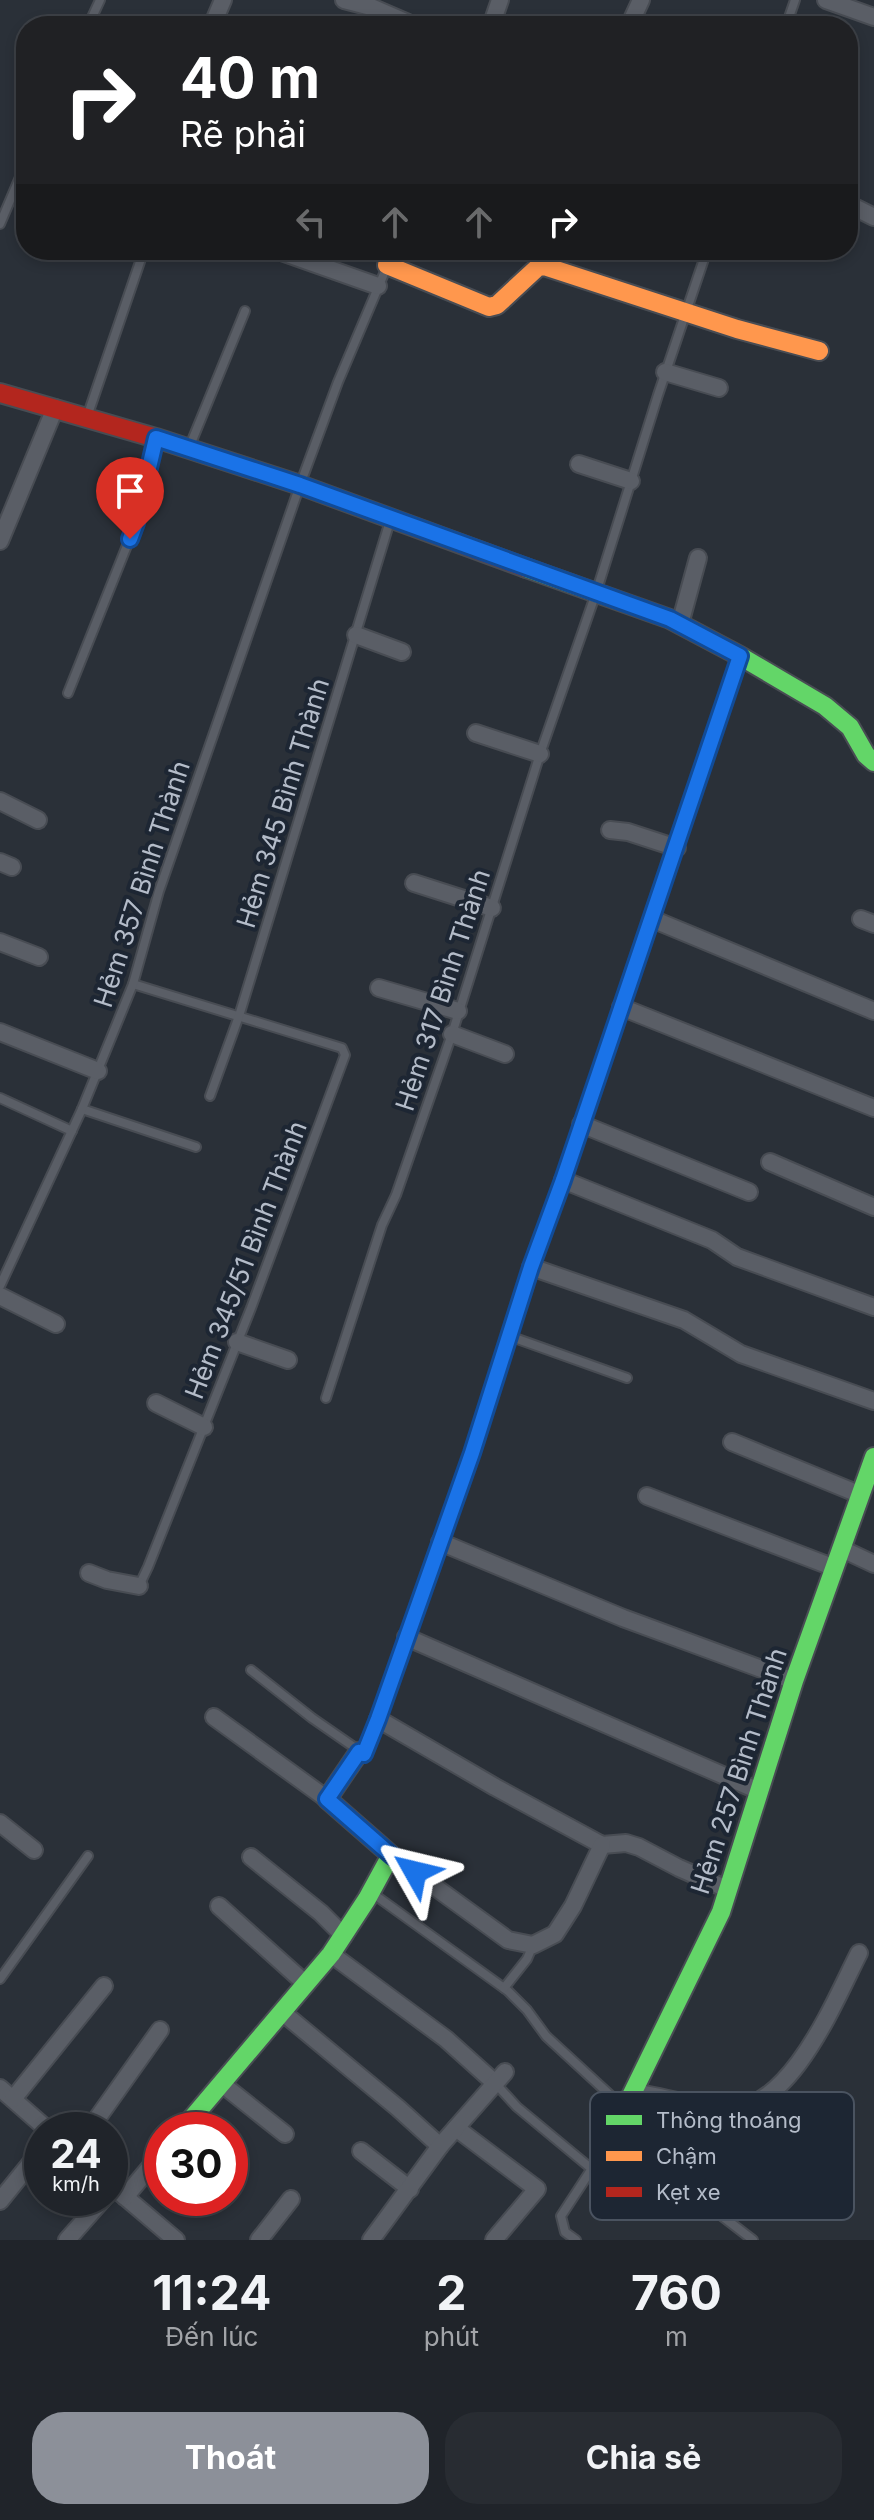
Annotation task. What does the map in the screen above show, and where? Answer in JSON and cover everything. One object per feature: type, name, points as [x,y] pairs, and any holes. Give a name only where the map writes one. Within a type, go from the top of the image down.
[{"type":"street","points":[[344,0],[373,4],[396,16]]},
{"type":"street","points":[[826,0],[874,17]]},
{"type":"street","points":[[304,260],[378,286]]},
{"type":"street","points":[[394,260],[489,307],[497,305],[538,267],[544,266],[819,351]]},
{"type":"street","points":[[665,372],[719,388]]},
{"type":"street","points":[[0,393],[156,438],[300,485],[680,624],[825,706],[850,727],[866,755],[874,762]]},
{"type":"street","points":[[0,541],[55,408]]},
{"type":"street","points":[[579,464],[631,481]]},
{"type":"street","points":[[680,624],[698,558]]},
{"type":"street","points":[[356,635],[402,652]]},
{"type":"street","points":[[476,733],[540,754]]},
{"type":"street","points":[[0,801],[38,820]]},
{"type":"street","points":[[610,830],[628,832],[677,848]]},
{"type":"street","points":[[414,883],[492,908]]},
{"type":"street","points":[[652,919],[874,1011]]},
{"type":"street","points":[[0,942],[39,957]]},
{"type":"street","points":[[379,988],[458,1011]]},
{"type":"street","points":[[621,1007],[874,1108]]},
{"type":"street","points":[[0,1032],[98,1071]]},
{"type":"street","points":[[452,1034],[505,1054]]},
{"type":"street","points":[[581,1124],[749,1192]]},
{"type":"street","points":[[770,1162],[874,1207]]},
{"type":"street","points":[[563,1180],[712,1240],[737,1257],[874,1307]]},
{"type":"street","points":[[531,1267],[684,1320],[741,1354],[874,1401]]},
{"type":"street","points":[[0,1296],[56,1324]]},
{"type":"street","points":[[237,1342],[288,1360]]},
{"type":"street","points":[[156,1403],[204,1427]]},
{"type":"street","points":[[732,1442],[861,1495]]},
{"type":"street","name":"Hẻm 257 Bình Thành","points":[[634,2092],[721,1912],[794,1681],[874,1457]]},
{"type":"street","points":[[647,1496],[835,1568]]},
{"type":"street","points":[[440,1542],[623,1618],[794,1681]]},
{"type":"street","points":[[842,1549],[874,1564]]},
{"type":"street","points":[[89,1573],[139,1586]]},
{"type":"street","points":[[406,1637],[759,1791]]},
{"type":"street","points":[[214,1717],[327,1799],[391,1855],[508,1940],[533,1945],[555,1934],[573,1906],[602,1845]]},
{"type":"street","points":[[378,1719],[602,1845],[626,1843],[639,1847],[727,1889]]},
{"type":"street","points":[[327,1799],[362,1753]]},
{"type":"street","points":[[0,1823],[34,1850]]},
{"type":"street","points":[[198,2112],[331,1954],[391,1855]]},
{"type":"street","points":[[251,1857],[321,1913],[344,1936]]},
{"type":"street","points":[[219,1906],[306,1984]]},
{"type":"street","points":[[773,2092],[794,2072],[859,1953]]},
{"type":"street","points":[[331,1954],[500,2077],[440,2146],[371,2240]]},
{"type":"street","points":[[27,2112],[6,2094],[104,1986]]},
{"type":"street","points":[[282,2012],[440,2146]]},
{"type":"street","points":[[102,2112],[160,2030]]},
{"type":"street","points":[[222,2084],[285,2134]]},
{"type":"street","points":[[456,2128],[537,2189],[494,2240]]},
{"type":"street","points":[[361,2151],[410,2189]]},
{"type":"street","points":[[128,2179],[144,2167]]},
{"type":"street","points":[[0,2201],[24,2171]]},
{"type":"street","points":[[259,2240],[291,2199]]},
{"type":"street","points":[[128,2203],[176,2240]]},
{"type":"street","points":[[67,2240],[90,2216]]},
{"type":"lane","points":[[0,224],[16,186]]},
{"type":"lane","points":[[87,417],[141,260]]},
{"type":"lane","name":"Hẻm 357 Bình Thành","points":[[0,1286],[82,1109],[133,984],[159,891],[300,485],[338,382],[389,260]]},
{"type":"lane","name":"Hẻm 317 Bình Thành","points":[[326,1398],[382,1225],[396,1195],[452,1034],[540,754],[596,593],[704,260]]},
{"type":"lane","points":[[189,449],[245,311]]},
{"type":"lane","points":[[68,693],[136,523],[156,438]]},
{"type":"lane","name":"Hẻm 345 Bình Thành","points":[[210,1096],[239,1016],[391,520]]},
{"type":"lane","points":[[251,1670],[362,1753],[378,1719],[472,1453],[531,1267],[677,848],[740,656]]},
{"type":"lane","points":[[133,984],[239,1016]]},
{"type":"lane","name":"Hẻm 345/51 Bình Thành","points":[[139,1586],[237,1342],[345,1055],[342,1048],[239,1016]]},
{"type":"lane","points":[[0,1098],[72,1131]]},
{"type":"lane","points":[[82,1109],[196,1147]]},
{"type":"lane","points":[[509,1336],[627,1378]]},
{"type":"lane","points":[[0,1979],[88,1856]]},
{"type":"lane","points":[[371,1892],[504,1988],[555,2044],[607,2092]]},
{"type":"lane","points":[[504,1988],[527,1959],[533,1945]]},
{"type":"lane","points":[[500,2077],[517,2107],[590,2168]]},
{"type":"lane","points":[[576,2240],[565,2232],[561,2216],[590,2174]]},
{"type":"lane","points":[[727,2220],[753,2240]]},
{"type":"traffic: fast","points":[[526,568],[670,619],[740,656],[825,706],[850,727],[866,755],[874,762]]},
{"type":"traffic: fast","points":[[633,2092],[721,1912],[794,1681],[874,1457]]},
{"type":"traffic: fast","points":[[197,2112],[331,1954],[391,1855],[327,1799],[359,1752]]},
{"type":"traffic: slow","points":[[387,265],[489,307],[497,305],[538,267],[544,266],[737,329],[819,351]]},
{"type":"traffic: jam","points":[[0,393],[156,438],[300,485],[526,568]]},
{"type":"route","points":[[130,539],[156,438],[300,485],[670,619],[740,656],[677,848],[531,1267],[472,1453],[378,1719],[364,1754],[359,1752],[327,1799],[415,1872]]}]
